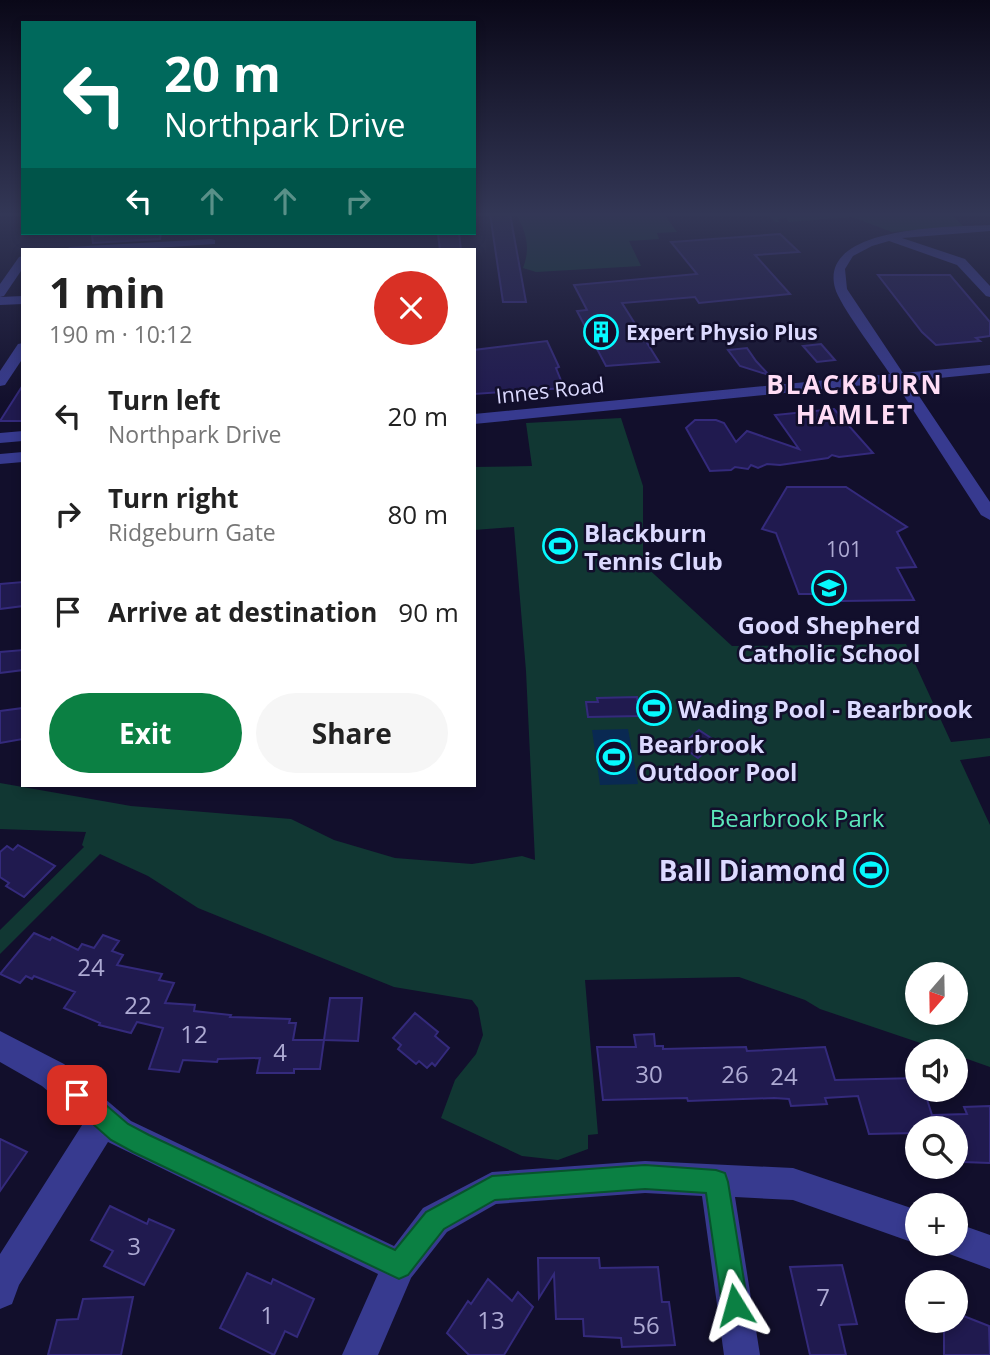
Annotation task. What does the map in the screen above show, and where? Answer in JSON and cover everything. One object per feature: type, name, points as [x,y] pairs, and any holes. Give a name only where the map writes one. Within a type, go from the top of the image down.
[{"type":"street","points":[[0,293],[11,277]]},
{"type":"street","points":[[837,277],[841,289],[990,515]]},
{"type":"street","points":[[975,277],[990,293]]},
{"type":"street","points":[[0,302],[21,300]]},
{"type":"street","points":[[0,382],[21,349]]},
{"type":"street","name":"Innes Road","points":[[476,419],[990,369]]},
{"type":"street","name":"Innes Road","points":[[476,412],[586,402],[630,402]]},
{"type":"street","points":[[0,438],[21,436]]},
{"type":"street","points":[[0,459],[21,457]]},
{"type":"street","points":[[0,1046],[53,1075],[104,1119],[141,1144],[399,1266]]},
{"type":"street","points":[[0,1292],[5,1277],[104,1119]]},
{"type":"street","points":[[359,1355],[399,1266],[435,1220],[492,1188],[645,1177],[793,1184],[905,1223]]},
{"type":"street","points":[[716,1182],[742,1355]]},
{"type":"street","points":[[968,1244],[990,1252]]},
{"type":"green space","name":"Bearbrook Park","points":[[621,418],[643,486],[643,564],[732,646],[906,644],[951,742],[990,738],[990,756],[960,760],[990,825],[990,1067],[968,1059],[968,1039],[909,1039],[820,1009],[805,1000],[739,977],[585,980],[598,1134],[588,1135],[588,1149],[558,1160],[522,1156],[441,1118],[455,1080],[476,1054],[483,1035],[478,1008],[472,1000],[394,987],[198,908],[148,876],[100,854],[0,954],[0,930],[84,847],[82,845],[86,832],[0,829],[0,783],[131,806],[291,819],[334,840],[395,858],[472,864],[522,856],[535,860],[526,671],[514,527],[476,530],[476,467],[532,466],[526,423]]},
{"type":"water","name":"Bearbrook Outdoor Pool","points":[[628,729],[638,784],[600,785],[592,730]]},
{"type":"building","points":[[499,277],[521,277],[526,302],[503,302]]},
{"type":"building","points":[[661,277],[775,277],[790,294],[699,303],[695,297],[622,303],[659,362],[606,366],[577,311],[587,310],[574,285]]},
{"type":"building","points":[[880,277],[952,277],[990,322],[990,336],[976,338],[980,341],[936,345],[922,332]]},
{"type":"building","points":[[547,341],[559,367],[556,368],[564,388],[476,394],[476,350]]},
{"type":"building","points":[[821,344],[835,360],[817,362],[803,346]]},
{"type":"building","points":[[747,348],[769,375],[740,366],[728,350]]},
{"type":"building","points":[[21,388],[21,421],[0,421]]},
{"type":"building","points":[[834,409],[873,453],[839,457],[832,455],[828,458],[780,465],[767,464],[758,468],[751,465],[748,469],[735,467],[731,470],[710,471],[686,428],[695,420],[716,420],[724,423],[736,442],[747,431],[799,449],[775,415]]},
{"type":"building","points":[[787,487],[846,487],[907,527],[897,532],[916,567],[897,568],[914,600],[842,601],[839,594],[799,594],[776,533],[762,529]]},
{"type":"building","points":[[21,582],[21,606],[0,609],[0,584]]},
{"type":"building","points":[[21,650],[21,670],[0,673],[0,652]]},
{"type":"building","points":[[637,697],[640,716],[588,717],[586,702],[598,702],[597,698]]},
{"type":"building","points":[[21,708],[21,739],[0,743],[0,711]]},
{"type":"building","points":[[699,730],[717,742],[698,758],[681,746]]},
{"type":"building","points":[[18,845],[55,866],[24,897],[6,886],[9,883],[0,877],[0,852],[7,846],[13,850]]},
{"type":"building","points":[[34,933],[50,940],[52,937],[78,950],[82,944],[94,948],[103,935],[119,941],[112,951],[123,955],[117,965],[162,974],[159,980],[174,983],[165,1003],[195,1005],[194,1011],[231,1015],[230,1017],[290,1019],[289,1023],[296,1023],[293,1040],[324,1040],[320,1069],[294,1069],[294,1073],[257,1073],[260,1058],[218,1059],[217,1062],[183,1060],[179,1072],[149,1069],[163,1028],[137,1022],[131,1033],[99,1025],[100,1023],[64,1008],[75,992],[34,976],[32,979],[26,976],[20,983],[0,974]]},
{"type":"building","points":[[330,998],[362,998],[358,1041],[324,1040]]},
{"type":"building","points":[[415,1013],[438,1032],[435,1036],[449,1048],[435,1066],[432,1063],[427,1068],[419,1061],[416,1064],[398,1049],[401,1045],[393,1038]]},
{"type":"building","points":[[654,1034],[655,1046],[663,1046],[663,1049],[746,1047],[747,1051],[825,1047],[835,1080],[905,1078],[905,1102],[928,1102],[932,1115],[967,1114],[964,1107],[990,1106],[990,1163],[968,1162],[968,1116],[905,1116],[905,1133],[869,1134],[858,1096],[825,1098],[827,1104],[791,1106],[789,1099],[774,1098],[603,1100],[597,1047],[636,1047],[634,1035]]},
{"type":"building","points":[[0,1139],[27,1152],[0,1191]]},
{"type":"building","points":[[110,1206],[147,1224],[149,1219],[174,1230],[144,1285],[104,1266],[113,1251],[91,1240]]},
{"type":"building","points":[[538,1258],[599,1258],[600,1268],[658,1267],[662,1302],[669,1302],[675,1345],[622,1347],[621,1338],[584,1336],[583,1319],[556,1319],[554,1274],[539,1298]]},
{"type":"building","points":[[842,1265],[857,1324],[839,1325],[846,1355],[810,1355],[790,1267]]},
{"type":"building","points":[[247,1273],[271,1284],[273,1279],[314,1299],[297,1337],[285,1331],[274,1355],[220,1328]]},
{"type":"building","points":[[488,1279],[512,1301],[518,1292],[533,1307],[504,1355],[469,1355],[447,1333],[468,1301],[471,1304]]},
{"type":"building","points":[[133,1297],[121,1355],[48,1355],[57,1320],[78,1319],[83,1299]]},
{"type":"building","points":[[968,1318],[989,1326],[990,1355],[944,1355],[944,1333],[968,1333]]},
{"type":"place","name":"Expert Physio Plus","points":[[601,332]]},
{"type":"place","name":"Blackburn Tennis Club","points":[[560,546]]},
{"type":"place","name":"Good Shepherd Catholic School","points":[[829,588]]},
{"type":"place","name":"Wading Pool - Bearbrook","points":[[654,708]]},
{"type":"place","name":"Bearbrook Outdoor Pool","points":[[614,757]]},
{"type":"place","name":"Ball Diamond","points":[[871,870]]},
{"type":"district","name":"BLACKBURN HAMLET","points":[[855,399]]},
{"type":"route","points":[[77,1095],[120,1132],[141,1144],[399,1266],[435,1220],[492,1188],[645,1177],[716,1182],[735,1305]]}]
